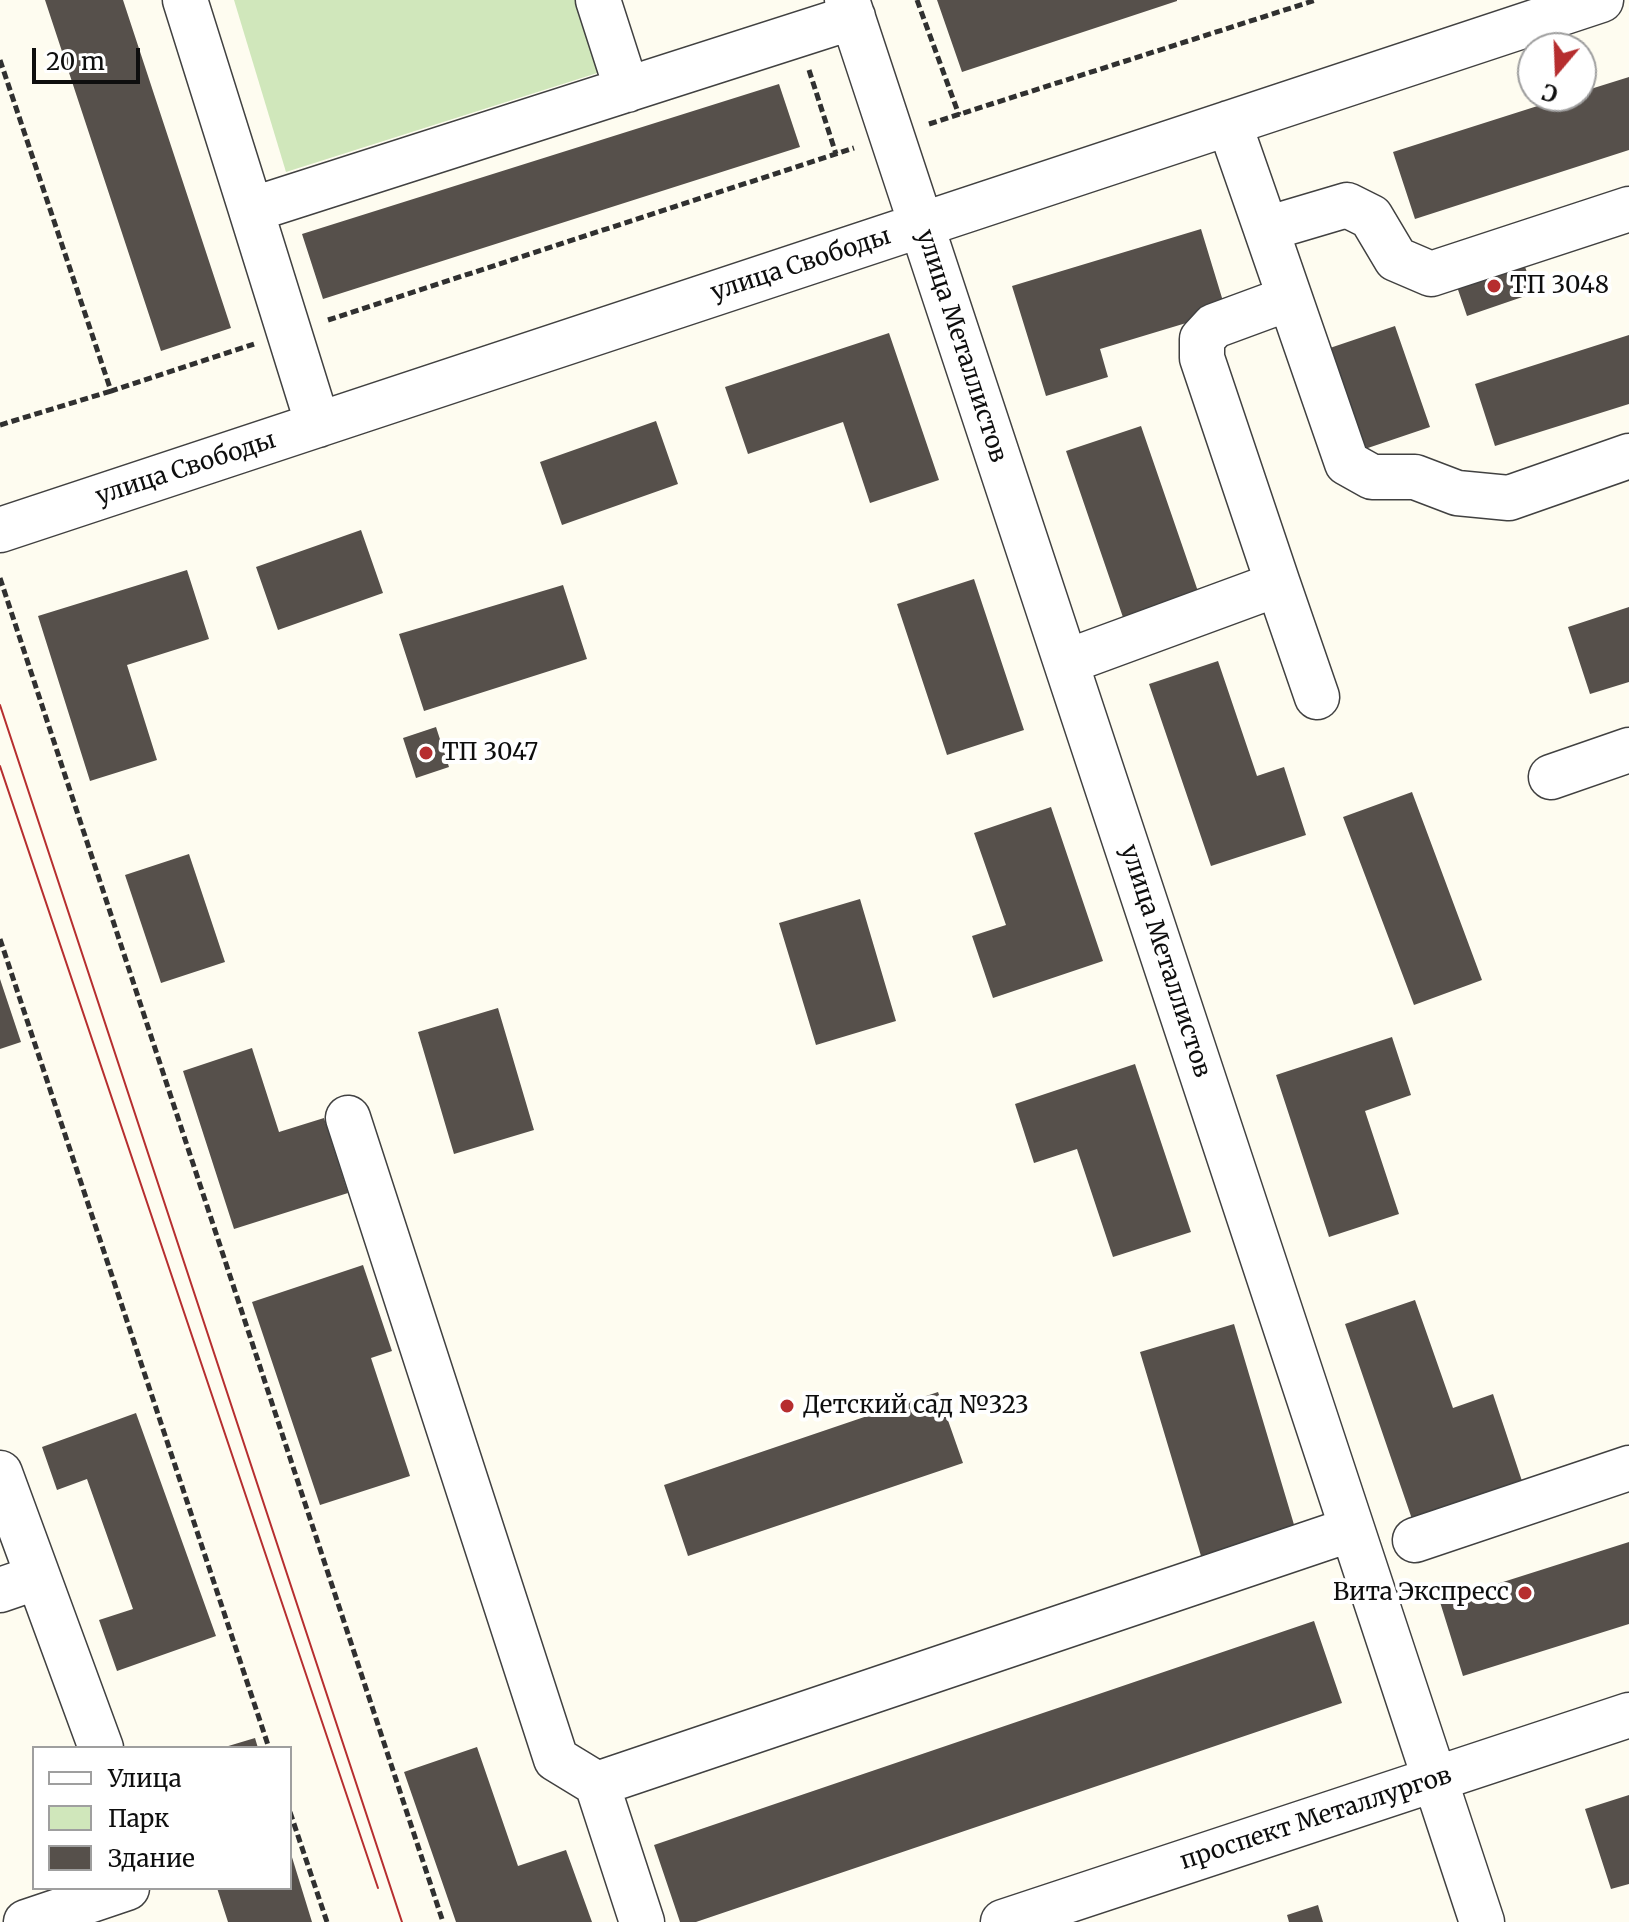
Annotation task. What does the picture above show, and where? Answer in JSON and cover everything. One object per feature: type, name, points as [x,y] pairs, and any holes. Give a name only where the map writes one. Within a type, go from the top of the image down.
[{"type":"street","points":[[185,0],[318,425]]},
{"type":"street","points":[[598,0],[627,90]]},
{"type":"street","name":"улица Свободы","points":[[0,530],[1601,0]]},
{"type":"street","points":[[251,210],[798,34],[850,8]]},
{"type":"street","name":"улица Металлистов","points":[[850,8],[1482,1922]]},
{"type":"street","points":[[1229,123],[1347,463],[1372,477],[1415,477],[1457,493],[1509,498],[1629,456]]},
{"type":"street","points":[[1266,229],[1347,205],[1371,217],[1396,259],[1431,274],[1629,209]]},
{"type":"street","points":[[1290,298],[1214,326],[1202,339],[1202,358],[1317,697]]},
{"type":"street","points":[[1066,662],[1278,584]]},
{"type":"street","points":[[1551,777],[1629,750]]},
{"type":"street","points":[[348,1118],[556,1759],[597,1784],[642,1922]]},
{"type":"street","points":[[1415,1540],[1629,1468]]},
{"type":"street","points":[[0,1473],[19,1584],[100,1746]]},
{"type":"street","points":[[597,1784],[1352,1529]]},
{"type":"street","name":"проспект Металлургов","points":[[1003,1922],[1049,1915],[1435,1779],[1629,1715]]},
{"type":"street","points":[[26,1922],[82,1913],[123,1890]]},
{"type":"path","points":[[917,0],[959,115]]},
{"type":"path","points":[[0,425],[1316,0]]},
{"type":"path","points":[[798,34],[836,154]]},
{"type":"path","points":[[0,60],[111,391]]},
{"type":"path","points":[[0,578],[443,1922]]},
{"type":"path","points":[[0,939],[268,1746]]},
{"type":"path","points":[[292,1818],[327,1922]]},
{"type":"green space","points":[[234,0],[591,0],[613,68],[286,172]]},
{"type":"building","points":[[45,0],[123,0],[231,328],[161,351]]},
{"type":"building","points":[[937,0],[1177,0],[1177,1],[962,72]]},
{"type":"building","points":[[1629,77],[1629,150],[1415,219],[1393,152],[1519,112],[1597,112],[1597,87]]},
{"type":"building","points":[[779,84],[800,147],[323,299],[302,234]]},
{"type":"building","points":[[1201,229],[1226,311],[1100,349],[1108,377],[1046,396],[1012,286]]},
{"type":"building","name":"ТП 3048","points":[[1521,255],[1534,293],[1467,316],[1454,278]]},
{"type":"building","points":[[1395,326],[1430,427],[1356,452],[1321,351]]},
{"type":"building","points":[[889,333],[939,480],[870,503],[843,422],[748,454],[725,387]]},
{"type":"building","points":[[1629,335],[1629,404],[1495,446],[1475,384]]},
{"type":"building","points":[[656,421],[678,484],[562,525],[540,462]]},
{"type":"building","points":[[1141,426],[1202,603],[1127,629],[1066,451]]},
{"type":"building","points":[[361,530],[383,593],[278,630],[256,567]]},
{"type":"building","points":[[187,570],[209,639],[127,665],[157,760],[90,781],[38,616]]},
{"type":"building","points":[[974,579],[1024,730],[947,755],[897,604]]},
{"type":"building","points":[[563,585],[587,659],[424,711],[399,634]]},
{"type":"building","points":[[1629,607],[1629,682],[1590,694],[1568,627]]},
{"type":"building","points":[[1218,661],[1257,776],[1284,767],[1306,835],[1211,866],[1149,684]]},
{"type":"building","name":"ТП 3047","points":[[436,727],[449,767],[416,778],[403,738]]},
{"type":"building","points":[[1412,792],[1482,980],[1414,1005],[1343,817]]},
{"type":"building","points":[[1051,807],[1103,961],[993,998],[972,936],[1006,925],[974,833]]},
{"type":"building","points":[[189,854],[225,962],[161,983],[125,875]]},
{"type":"building","points":[[860,899],[896,1021],[816,1045],[779,923]]},
{"type":"building","points":[[0,979],[21,1042],[0,1049]]},
{"type":"building","points":[[498,1008],[534,1130],[454,1154],[418,1032]]},
{"type":"building","points":[[1392,1037],[1411,1095],[1365,1111],[1399,1214],[1329,1237],[1276,1075]]},
{"type":"building","points":[[252,1048],[279,1132],[324,1118],[348,1193],[234,1229],[183,1071]]},
{"type":"building","points":[[1135,1064],[1191,1232],[1113,1257],[1077,1149],[1034,1163],[1015,1104]]},
{"type":"building","points":[[363,1265],[392,1351],[371,1358],[410,1476],[320,1505],[252,1302]]},
{"type":"building","points":[[1415,1300],[1453,1408],[1493,1394],[1523,1484],[1413,1522],[1345,1324]]},
{"type":"building","points":[[1234,1324],[1298,1538],[1204,1566],[1140,1352]]},
{"type":"building","points":[[938,1392],[963,1463],[688,1556],[664,1485]]},
{"type":"building","points":[[136,1413],[216,1636],[117,1671],[99,1620],[133,1609],[87,1479],[57,1490],[42,1447]]},
{"type":"building","points":[[1629,1542],[1629,1624],[1463,1676],[1440,1602]]},
{"type":"building","points":[[1314,1621],[1342,1703],[696,1922],[680,1922],[654,1845]]},
{"type":"building","points":[[255,1738],[257,1746],[228,1746]]},
{"type":"building","points":[[477,1747],[518,1866],[566,1850],[592,1922],[456,1922],[404,1772]]},
{"type":"building","points":[[1629,1795],[1629,1884],[1611,1889],[1585,1809]]},
{"type":"building","points":[[292,1857],[312,1922],[228,1922],[218,1890],[292,1890]]},
{"type":"building","points":[[1318,1905],[1323,1922],[1289,1922],[1287,1915]]},
{"type":"tram line","points":[[0,705],[402,1922]]},
{"type":"tram line","points":[[0,766],[378,1888]]},
{"type":"place","name":"ТП 3048","points":[[1494,286]]},
{"type":"place","name":"ТП 3047","points":[[426,753]]},
{"type":"place","name":"Детский сад №323","points":[[787,1406]]},
{"type":"place","name":"Вита Экспресс","points":[[1525,1593]]}]
